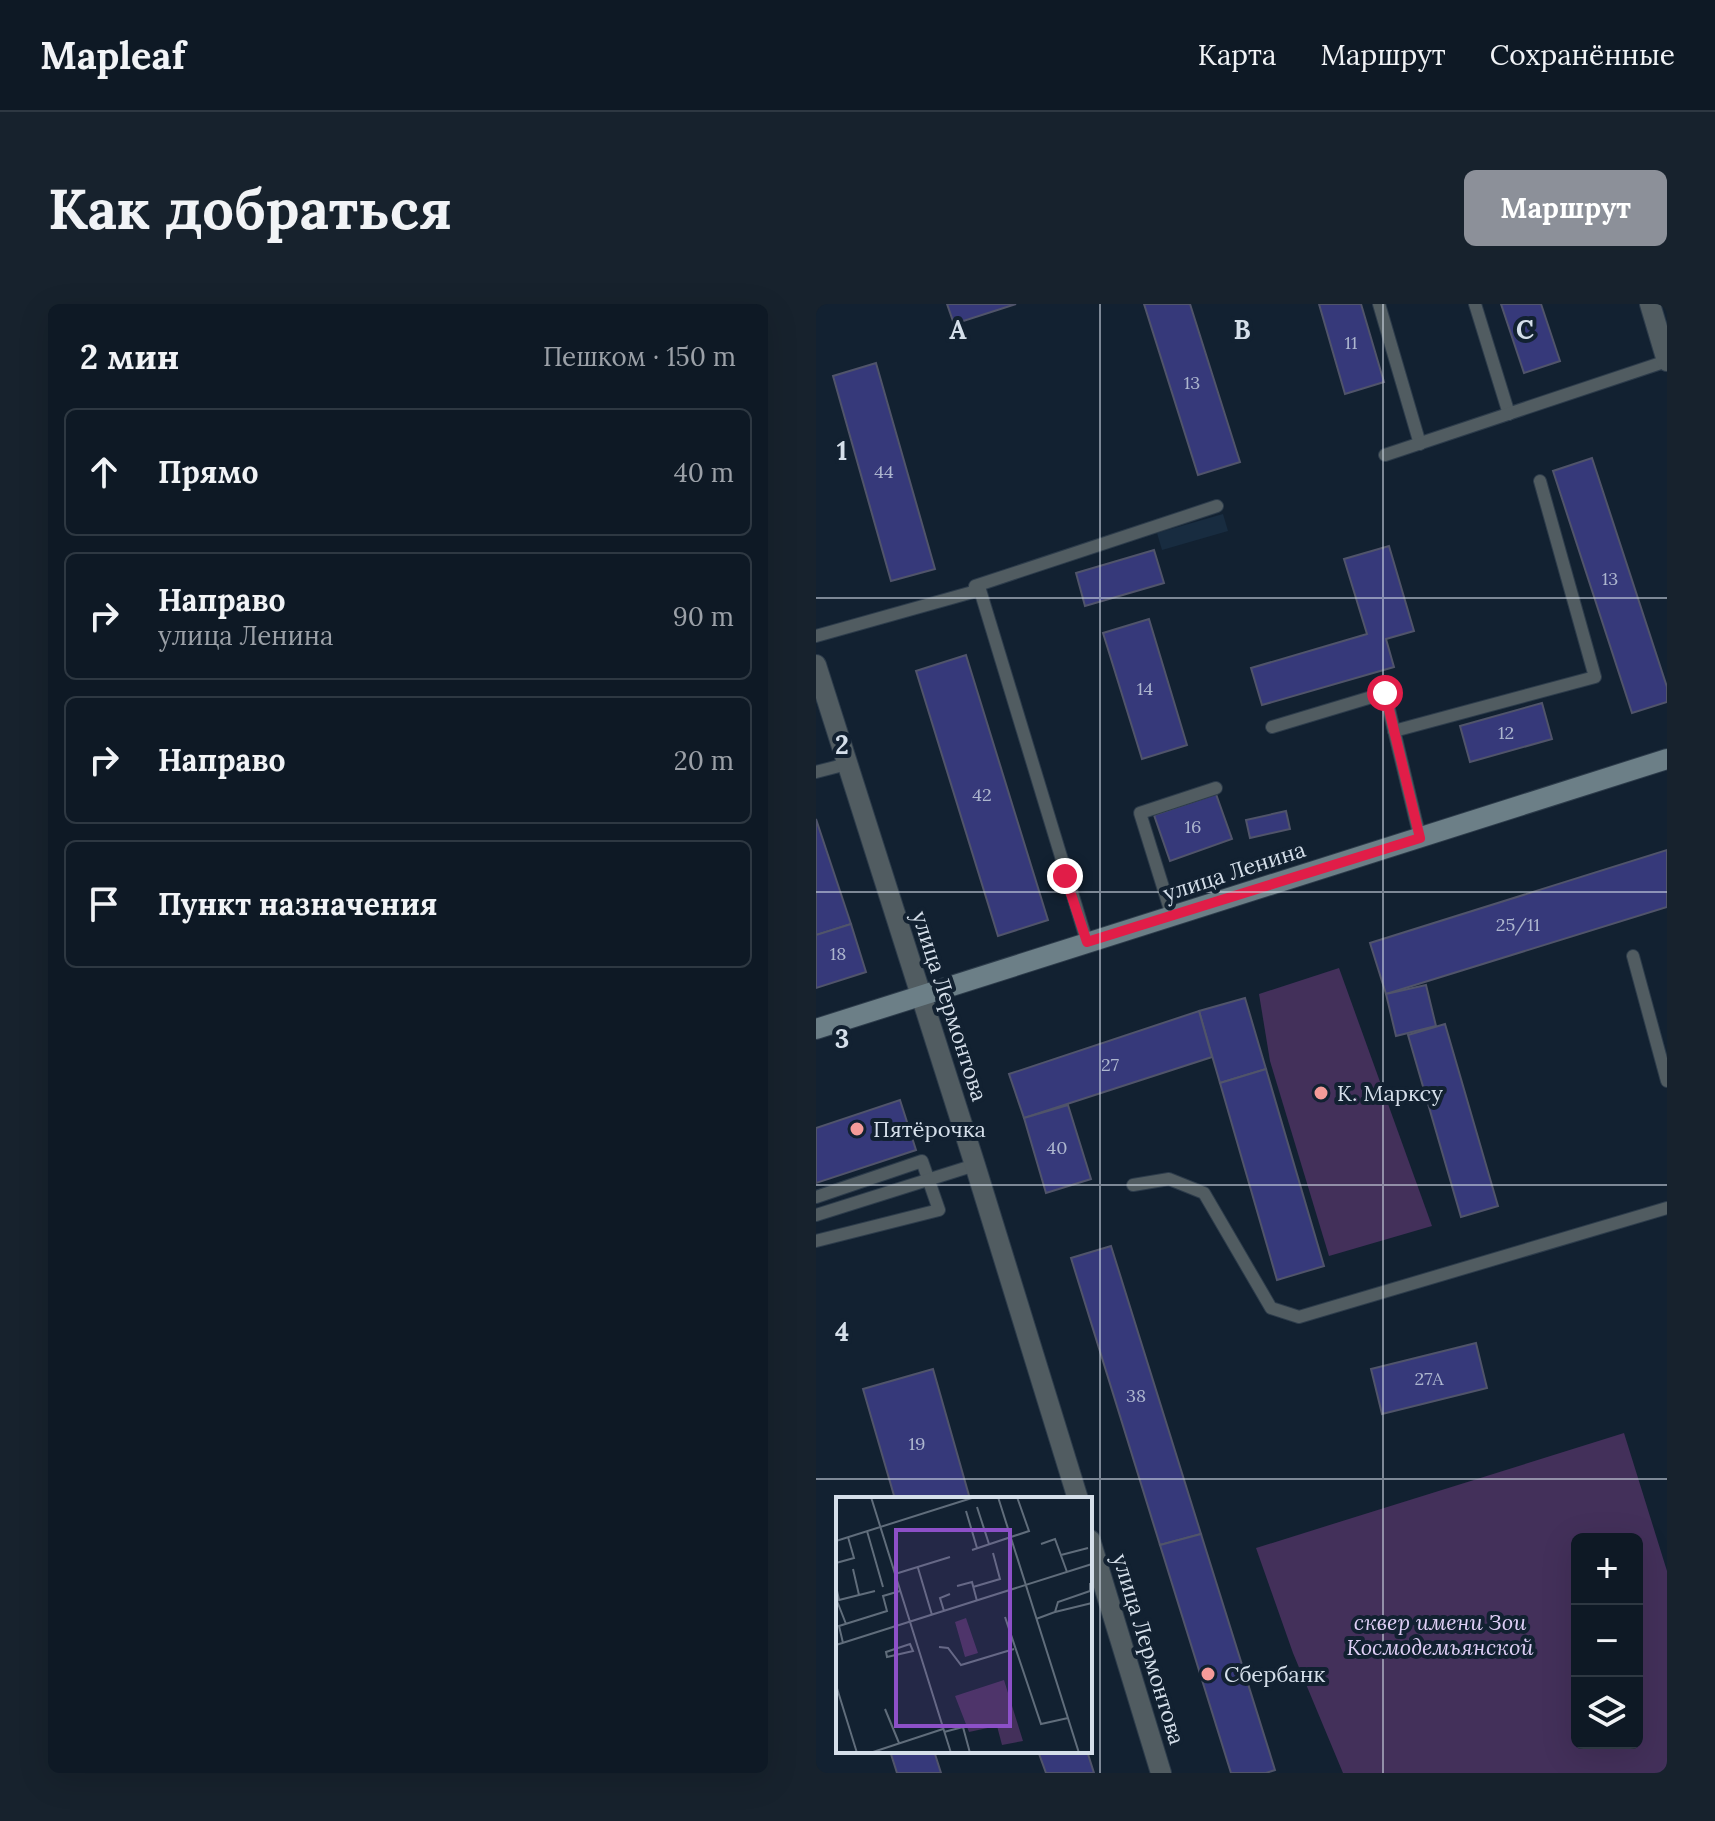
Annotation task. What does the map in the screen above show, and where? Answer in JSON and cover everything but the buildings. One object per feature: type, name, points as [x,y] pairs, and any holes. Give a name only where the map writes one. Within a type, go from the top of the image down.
[{"type":"main road","name":"улица Ленина","points":[[816,1029],[1667,759]]},
{"type":"street","points":[[1650,304],[1667,361]]},
{"type":"street","name":"улица Лермонтова","points":[[816,665],[1077,1497]]},
{"type":"street","name":"улица Лермонтова","points":[[1092,1547],[1161,1773]]},
{"type":"lane","points":[[1379,304],[1420,444]]},
{"type":"lane","points":[[1475,304],[1509,414]]},
{"type":"lane","points":[[1385,455],[1667,361]]},
{"type":"lane","points":[[1394,731],[1595,677],[1540,481]]},
{"type":"lane","points":[[1087,942],[980,590],[975,586],[1217,506]]},
{"type":"lane","points":[[816,636],[980,590]]},
{"type":"lane","points":[[1272,727],[1385,693],[1420,838]]},
{"type":"lane","points":[[816,772],[847,764]]},
{"type":"lane","points":[[1172,916],[1140,813],[1216,788]]},
{"type":"lane","points":[[1633,956],[1667,1081]]},
{"type":"lane","points":[[816,1197],[922,1161],[939,1210],[816,1241]]},
{"type":"lane","points":[[816,1215],[975,1165]]},
{"type":"lane","points":[[1133,1185],[1169,1179],[1204,1193],[1271,1308],[1299,1317],[1667,1208]]},
{"type":"shaded area","points":[[1223,514],[1228,531],[1162,550],[1157,533]]},
{"type":"green space","points":[[1339,968],[1432,1226],[1329,1256],[1270,1061],[1259,994]]},
{"type":"green space","name":"сквер имени Зои Космодемьянской","points":[[1624,1433],[1667,1571],[1667,1773],[1343,1773],[1293,1653],[1256,1548]]},
{"type":"place","name":"К. Марксу","points":[[1321,1093]]},
{"type":"place","name":"Пятёрочка","points":[[857,1129]]},
{"type":"place","name":"Сбербанк","points":[[1208,1674]]},
{"type":"route","points":[[1065,876],[1087,942],[1420,838],[1385,693]]}]
